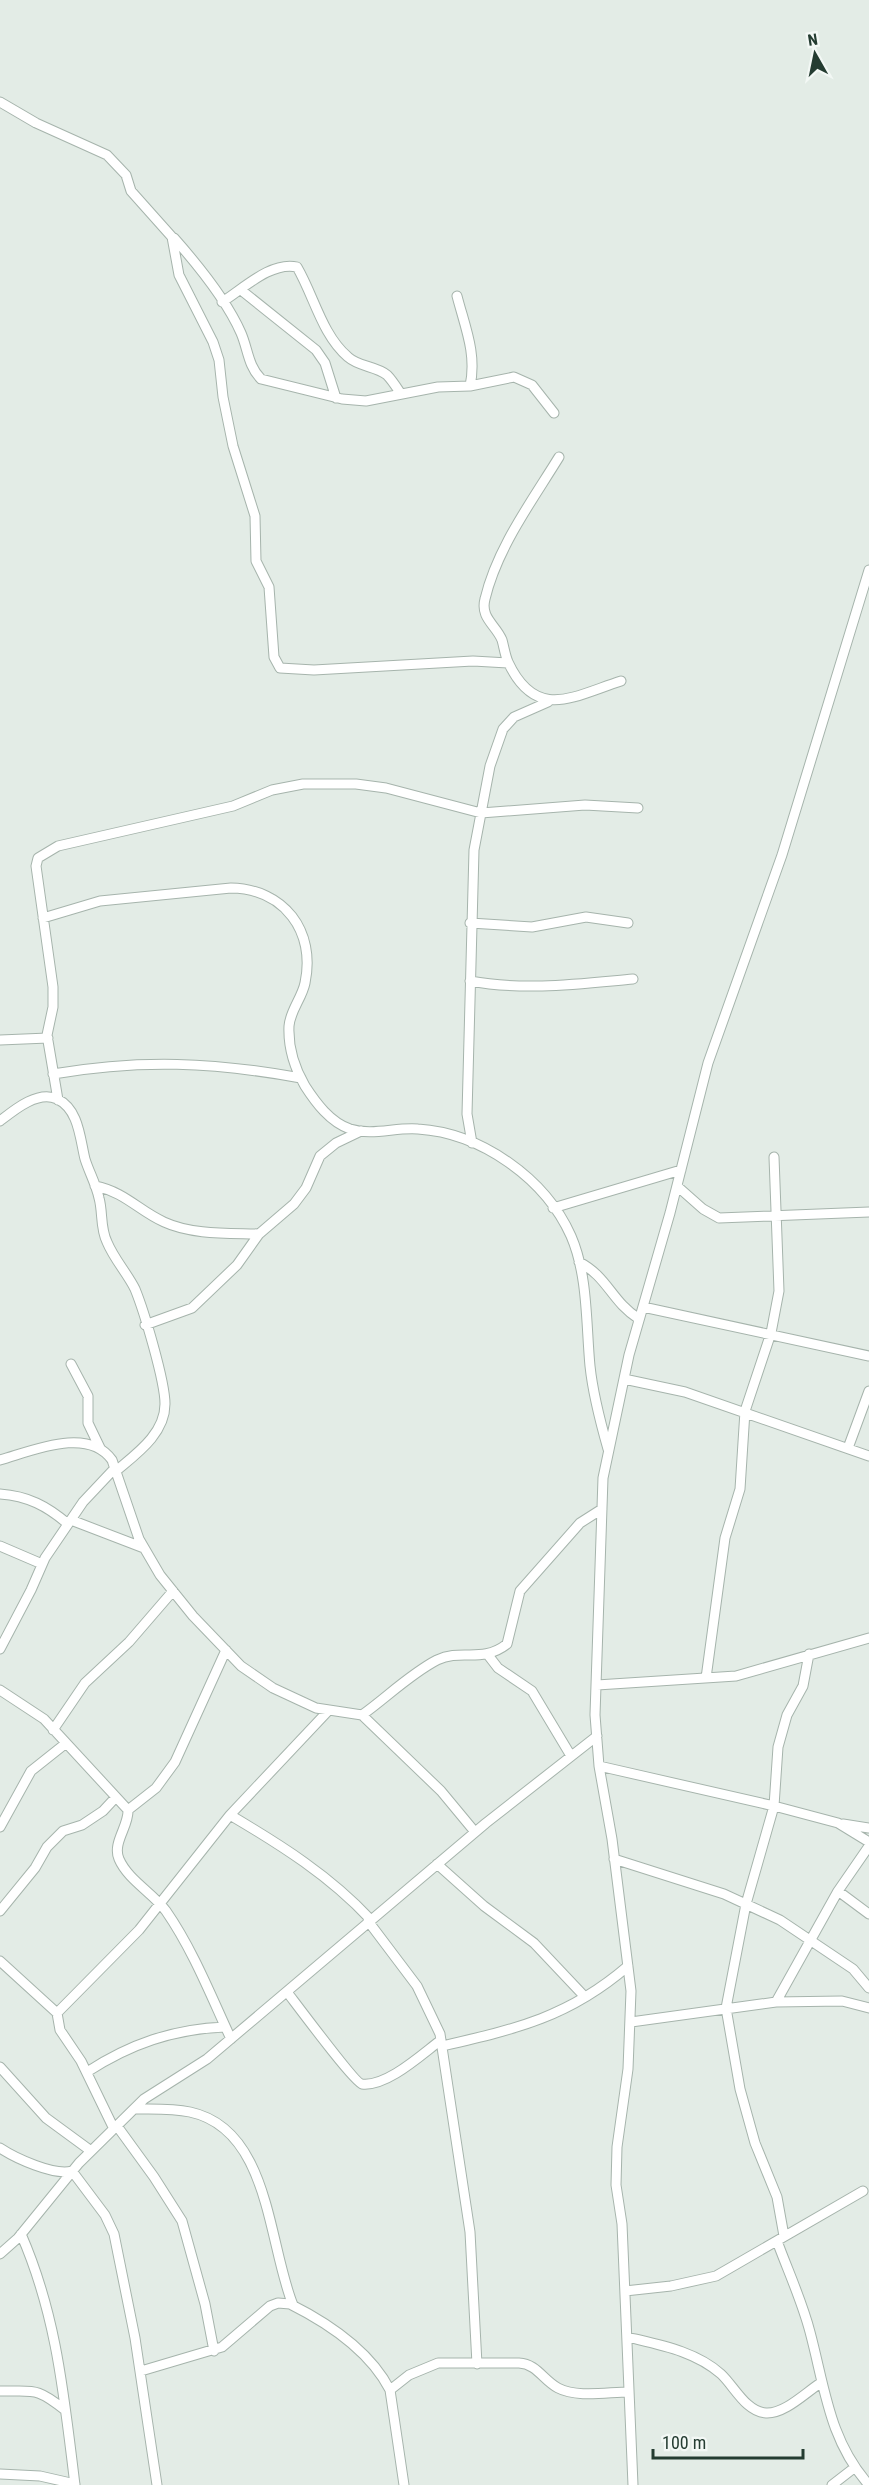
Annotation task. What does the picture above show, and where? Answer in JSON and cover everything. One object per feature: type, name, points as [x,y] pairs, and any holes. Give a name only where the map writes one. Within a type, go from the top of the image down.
[{"type":"street","points":[[0,102],[28,119],[107,155],[126,175],[131,191],[210,281],[240,331],[249,361],[261,379],[336,398],[366,401],[438,387],[470,386],[514,377],[532,386],[554,413]]},
{"type":"street","points":[[172,237],[179,275],[213,342],[219,360],[223,397],[233,446],[255,516],[256,561],[269,587],[274,657],[280,668],[314,670],[473,661],[508,663]]},
{"type":"street","points":[[222,302],[271,270],[286,265],[297,267],[311,291],[324,323],[337,344],[349,358],[387,375],[401,394]]},
{"type":"street","points":[[241,290],[316,351],[325,363],[336,398]]},
{"type":"street","points":[[457,296],[473,355],[474,366],[470,386]]},
{"type":"street","points":[[548,702],[527,689],[508,663],[502,640],[485,614],[483,603],[492,574],[559,457]]},
{"type":"street","points":[[633,2485],[622,2224],[616,2185],[616,2147],[628,2069],[631,2022],[627,1966],[614,1859],[599,1766],[597,1736],[603,1478],[639,1319],[677,1186],[708,1063],[782,855],[869,570]]},
{"type":"street","points":[[472,1143],[467,1114],[470,923],[474,850],[490,766],[503,729],[514,717],[548,702],[563,701],[621,681]]},
{"type":"street","points":[[0,1649],[42,1564],[83,1502],[115,1470],[152,1439],[161,1422],[165,1405],[162,1380],[135,1289],[107,1242],[95,1186],[76,1121],[58,1100],[48,1038],[53,987],[36,866],[38,858],[58,846],[232,806],[272,790],[303,784],[356,784],[386,788],[481,813],[585,805],[638,808]]},
{"type":"street","points":[[43,918],[100,901],[205,890],[250,888],[277,901],[297,921],[303,946],[305,981],[289,1024],[292,1057],[301,1078],[321,1108],[333,1119],[350,1129],[361,1131],[420,1129],[472,1143],[504,1159],[531,1181],[553,1208],[570,1236],[579,1262],[595,1405],[609,1451]]},
{"type":"street","points":[[470,923],[532,927],[586,917],[628,923]]},
{"type":"street","points":[[470,981],[499,987],[542,988],[633,980]]},
{"type":"street","points":[[0,1040],[48,1038]]},
{"type":"street","points":[[53,1074],[147,1062],[218,1065],[301,1078]]},
{"type":"street","points":[[0,1121],[22,1105],[42,1097],[58,1100]]},
{"type":"street","points":[[146,1325],[192,1308],[237,1265],[260,1234],[294,1204],[306,1188],[320,1156],[336,1143],[361,1131]]},
{"type":"street","points":[[706,1678],[725,1538],[740,1490],[746,1412],[771,1333],[779,1292],[774,1217],[774,1157]]},
{"type":"street","points":[[553,1208],[681,1170]]},
{"type":"street","points":[[95,1186],[123,1195],[161,1221],[180,1229],[260,1234]]},
{"type":"street","points":[[677,1186],[703,1209],[719,1218],[869,1212]]},
{"type":"street","points":[[579,1262],[599,1274],[619,1304],[639,1319]]},
{"type":"street","points":[[643,1307],[869,1356]]},
{"type":"street","points":[[71,1364],[88,1396],[88,1423],[100,1448]]},
{"type":"street","points":[[624,1379],[685,1392],[869,1456]]},
{"type":"street","points":[[848,1448],[869,1391]]},
{"type":"street","points":[[0,1460],[62,1443],[83,1443],[106,1452],[144,1548],[193,1616],[241,1666],[273,1688],[316,1708],[362,1715],[441,1791],[475,1832]]},
{"type":"street","points":[[0,1494],[23,1497],[40,1503],[70,1522],[144,1548]]},
{"type":"street","points":[[362,1715],[438,1660],[459,1655],[489,1655],[507,1644],[516,1599],[525,1584],[580,1523],[602,1509]]},
{"type":"street","points":[[0,1546],[42,1564]]},
{"type":"street","points":[[53,1730],[85,1683],[129,1642],[173,1591]]},
{"type":"street","points":[[597,1685],[736,1676],[869,1638]]},
{"type":"street","points":[[128,1810],[156,1788],[174,1762],[226,1650]]},
{"type":"street","points":[[809,1654],[803,1686],[787,1715],[778,1747],[774,1806],[746,1904],[726,2008],[740,2089],[755,2143],[777,2197],[781,2238],[810,2330],[822,2382],[846,2458],[869,2485]]},
{"type":"street","points":[[489,1655],[498,1668],[532,1691],[571,1756]]},
{"type":"street","points":[[0,1690],[44,1719],[128,1810],[129,1819],[118,1847],[119,1858],[161,1905],[187,1946],[231,2039]]},
{"type":"street","points":[[57,2013],[161,1905],[230,1815],[329,1710]]},
{"type":"street","points":[[0,2254],[21,2234],[72,2171],[144,2099],[207,2059],[475,1832],[597,1736]]},
{"type":"street","points":[[0,1826],[31,1771],[65,1744]]},
{"type":"street","points":[[599,1766],[838,1823],[869,1828]]},
{"type":"street","points":[[0,1911],[35,1868],[47,1847],[63,1831],[82,1825],[103,1811],[116,1797]]},
{"type":"street","points":[[230,1815],[310,1865],[346,1893],[369,1920],[417,1986],[442,2043],[452,2129],[462,2172],[470,2232],[477,2364]]},
{"type":"street","points":[[776,2002],[838,1891],[869,1844],[838,1823]]},
{"type":"street","points":[[614,1859],[724,1893],[780,1920],[854,1969],[869,1988]]},
{"type":"street","points":[[437,1864],[484,1906],[534,1943],[585,1997]]},
{"type":"street","points":[[838,1891],[869,1914]]},
{"type":"street","points":[[0,1961],[57,2013],[60,2030],[87,2072],[115,2127],[182,2221],[205,2304],[214,2351]]},
{"type":"street","points":[[287,1992],[329,2044],[346,2072],[356,2082],[362,2084],[374,2083],[389,2077],[442,2043],[505,2032],[540,2020],[603,1987],[627,1966]]},
{"type":"street","points":[[631,2022],[776,2002],[842,2001],[869,2008]]},
{"type":"street","points":[[87,2072],[132,2047],[160,2036],[186,2030],[225,2027]]},
{"type":"street","points":[[0,2067],[46,2118],[91,2151]]},
{"type":"street","points":[[134,2109],[192,2112],[225,2130],[245,2150],[268,2215],[280,2269],[292,2306]]},
{"type":"street","points":[[0,2148],[12,2156],[39,2166],[65,2173],[72,2171]]},
{"type":"street","points":[[72,2171],[105,2215],[114,2234],[141,2370],[157,2485]]},
{"type":"street","points":[[625,2291],[671,2286],[716,2276],[863,2191]]},
{"type":"street","points":[[0,2474],[40,2476],[75,2484],[58,2351],[48,2305],[21,2234]]},
{"type":"street","points":[[141,2370],[214,2351],[234,2339],[243,2327],[270,2306],[278,2303],[292,2306],[356,2346],[383,2376],[390,2390],[404,2485]]},
{"type":"street","points":[[627,2337],[662,2345],[702,2361],[722,2375],[752,2407],[764,2413],[779,2412],[822,2382]]},
{"type":"street","points":[[390,2390],[409,2375],[431,2365],[529,2364],[559,2388],[573,2391],[629,2392]]},
{"type":"street","points":[[0,2391],[33,2390],[65,2410]]},
{"type":"street","points":[[832,2485],[854,2468]]}]
